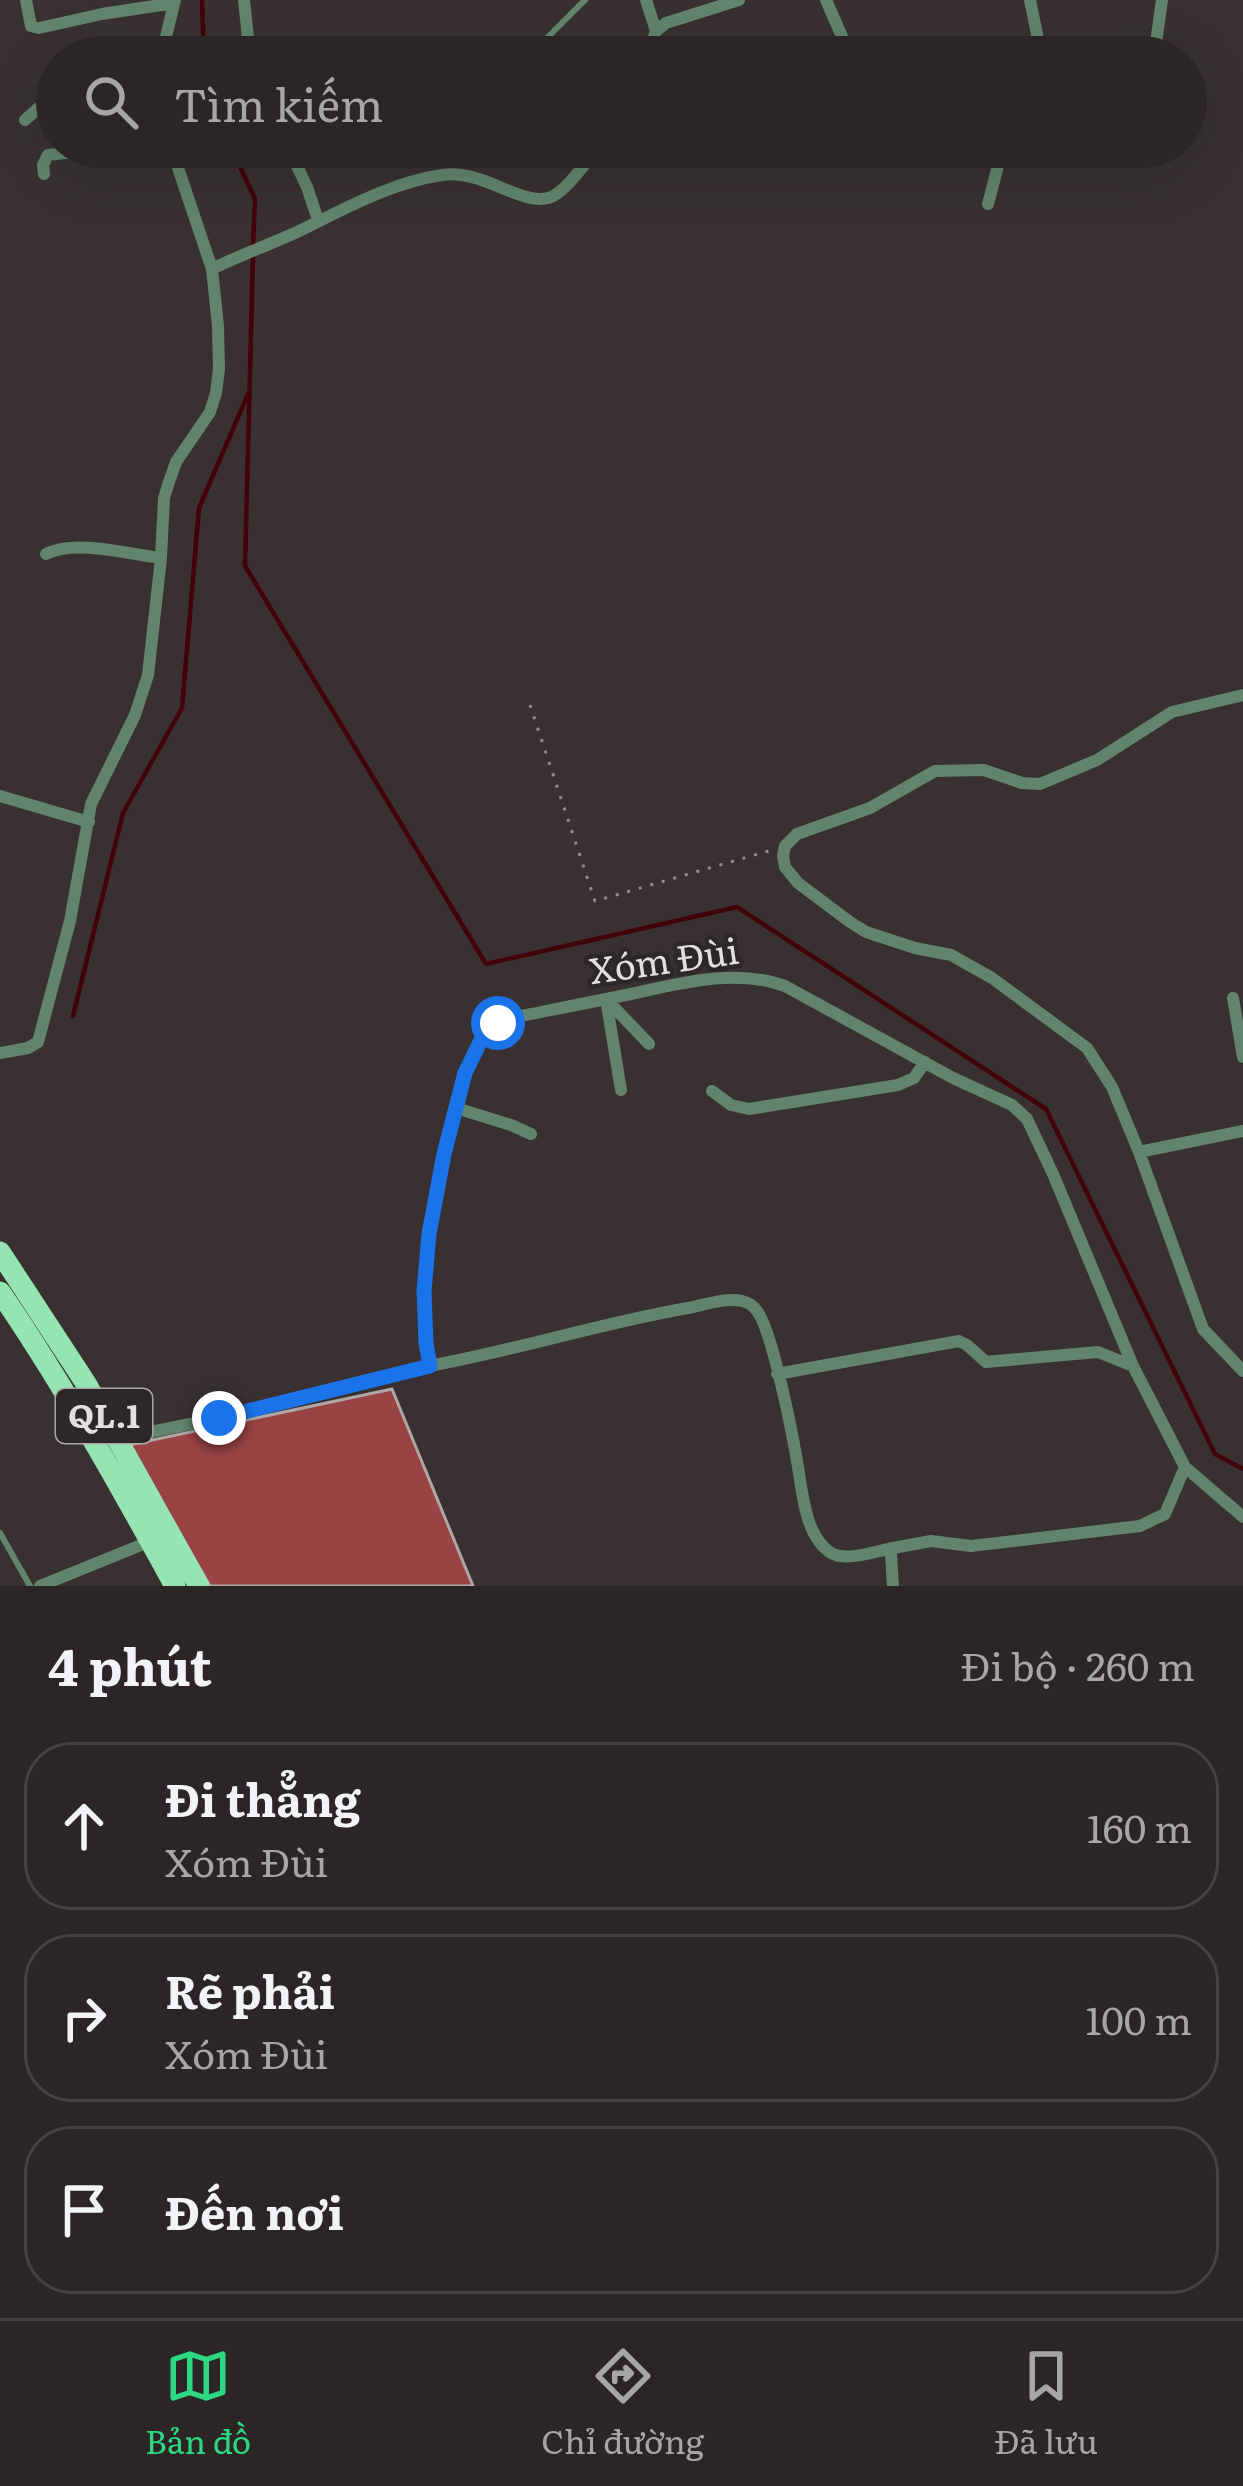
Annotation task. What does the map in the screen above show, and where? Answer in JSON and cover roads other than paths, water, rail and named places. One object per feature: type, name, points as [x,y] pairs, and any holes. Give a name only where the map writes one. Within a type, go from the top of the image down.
[{"type":"highway","name":"QL.1","points":[[0,1252],[87,1385],[199,1586]]},
{"type":"highway","name":"QL.1","points":[[0,1292],[82,1421],[176,1586]]},
{"type":"street","points":[[26,0],[31,26],[39,28],[175,1],[166,36]]},
{"type":"street","points":[[244,0],[248,36]]},
{"type":"street","points":[[644,0],[656,32]]},
{"type":"street","points":[[655,36],[666,22],[739,0]]},
{"type":"street","points":[[826,0],[842,36]]},
{"type":"street","points":[[1030,0],[1037,36]]},
{"type":"street","points":[[1157,36],[1162,0]]},
{"type":"street","points":[[25,120],[36,110]]},
{"type":"street","points":[[44,168],[44,174]]},
{"type":"street","points":[[0,1052],[38,1042],[97,790],[143,697],[164,498],[176,463],[211,412],[216,393],[220,369],[212,268],[178,168]]},
{"type":"street","points":[[298,168],[318,220]]},
{"type":"street","points":[[212,268],[403,185],[467,175],[532,200],[553,198],[582,168]]},
{"type":"street","points":[[988,204],[997,168]]},
{"type":"street","points":[[46,554],[76,547],[161,558]]},
{"type":"street","points":[[1241,699],[1172,712],[1097,760],[1040,784],[984,770],[935,771],[870,808],[797,834],[785,846],[785,867],[798,884],[866,932],[951,955],[992,978],[1087,1048],[1102,1067],[1139,1152],[1203,1329],[1243,1371]]},
{"type":"street","points":[[0,796],[89,822]]},
{"type":"street","name":"Xóm Đùi","points":[[430,1366],[424,1291],[429,1234],[465,1073],[485,1032],[498,1023],[670,985],[762,978],[1012,1105],[1027,1119],[1133,1366],[1185,1467],[1243,1517]]},
{"type":"street","points":[[1233,998],[1243,1057]]},
{"type":"street","points":[[606,999],[649,1044]]},
{"type":"street","points":[[606,999],[621,1090]]},
{"type":"street","points":[[712,1091],[731,1105],[748,1109],[775,1106],[898,1085],[914,1078],[925,1061]]},
{"type":"street","points":[[456,1108],[531,1134]]},
{"type":"street","points":[[1139,1152],[1243,1131]]},
{"type":"street","points":[[117,1439],[738,1299],[760,1314],[767,1334],[813,1531],[827,1551],[842,1557],[931,1541],[971,1546],[1141,1526],[1165,1514],[1185,1467]]},
{"type":"street","points":[[777,1374],[959,1341],[986,1362],[1098,1352],[1133,1366]]},
{"type":"street","points":[[40,1586],[152,1541]]},
{"type":"street","points":[[893,1548],[893,1586]]},
{"type":"lane","points":[[549,36],[586,0]]},
{"type":"lane","points":[[0,1533],[30,1586]]},
{"type":"waterway","points":[[202,0],[203,36]]},
{"type":"waterway","points":[[241,168],[255,199],[253,245]]},
{"type":"waterway","points":[[253,256],[245,566],[486,964],[737,907],[1046,1109],[1215,1454],[1243,1469]]},
{"type":"waterway","points":[[73,1016],[123,813],[182,708],[199,508],[248,394]]}]
